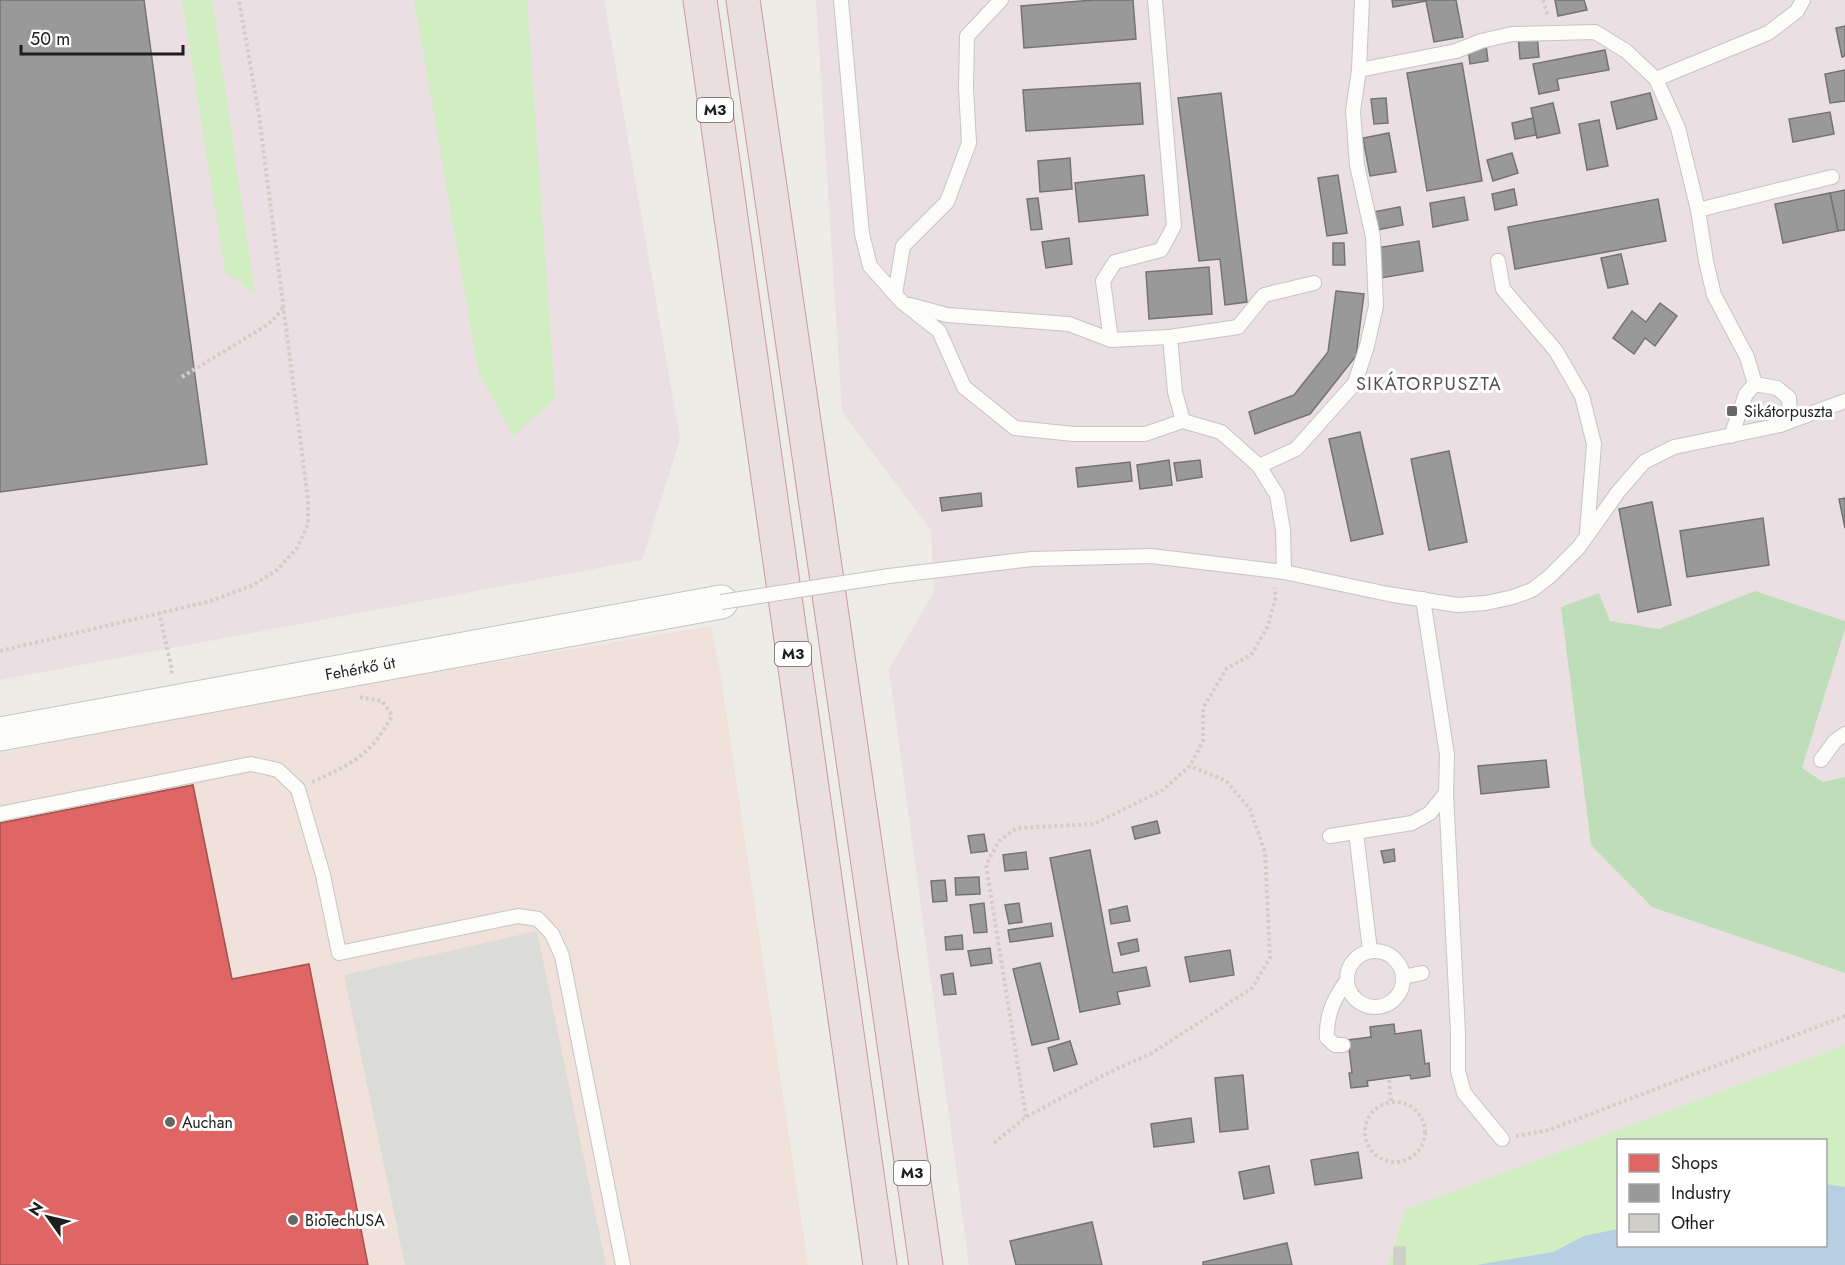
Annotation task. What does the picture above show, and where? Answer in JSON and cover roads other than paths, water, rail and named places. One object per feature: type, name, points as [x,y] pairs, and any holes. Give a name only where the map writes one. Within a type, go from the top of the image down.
[{"type":"highway","name":"M3","points":[[700,0],[880,1265]]},
{"type":"highway","name":"M3","points":[[743,0],[926,1265]]},
{"type":"street","name":"Fehérkő út","points":[[0,734],[721,602]]},
{"type":"lane","points":[[841,0],[862,234],[870,266],[898,298],[939,332],[963,387],[1015,428],[1074,434],[1145,434],[1183,421],[1221,432],[1259,466],[1277,495],[1283,530],[1284,572]]},
{"type":"lane","points":[[898,298],[903,246],[947,202],[969,143],[966,88],[968,36],[1000,0]]},
{"type":"lane","points":[[1111,340],[1103,281],[1115,262],[1161,250],[1174,226],[1155,0]]},
{"type":"lane","points":[[1259,466],[1296,449],[1354,383],[1367,346],[1376,306],[1373,237],[1357,165],[1353,111],[1359,70],[1362,0]]},
{"type":"lane","points":[[1656,79],[1768,33],[1797,11],[1803,0]]},
{"type":"lane","points":[[1359,70],[1456,51],[1481,41],[1512,34],[1595,32],[1626,51],[1656,79],[1678,128],[1698,210],[1714,295],[1747,357],[1755,384]]},
{"type":"lane","points":[[1698,210],[1832,177]]},
{"type":"lane","points":[[1498,261],[1503,289],[1556,351],[1582,396],[1594,444],[1587,535]]},
{"type":"lane","points":[[898,298],[947,315],[1069,324],[1111,340],[1170,337],[1238,327],[1264,295],[1314,283]]},
{"type":"lane","points":[[1170,337],[1175,392],[1183,421]]},
{"type":"lane","points":[[1755,384],[1777,388],[1790,398],[1790,415],[1780,425]]},
{"type":"lane","points":[[1731,436],[1746,394],[1755,384]]},
{"type":"lane","points":[[721,602],[889,576],[1032,560],[1121,556],[1185,558],[1284,572],[1457,605],[1486,603],[1532,590],[1566,561],[1618,492],[1644,462],[1674,447],[1780,425],[1845,401]]},
{"type":"lane","points":[[1423,599],[1448,755],[1446,793],[1458,1071],[1464,1093],[1502,1139]]},
{"type":"lane","points":[[1821,760],[1835,741],[1845,734]]},
{"type":"lane","points":[[0,814],[251,764],[278,770],[298,789],[323,875],[339,953],[518,916],[538,920],[552,934],[562,956],[623,1265]]},
{"type":"lane","points":[[1330,836],[1412,823],[1430,813],[1446,793]]},
{"type":"lane","points":[[1356,832],[1370,951]]},
{"type":"lane","points":[[1343,1045],[1335,1045],[1327,1038],[1326,1023],[1334,998],[1346,982],[1349,966],[1360,954],[1376,950],[1391,955],[1401,968],[1403,977],[1403,984],[1396,999],[1382,1007],[1366,1007],[1352,997],[1346,982]]},
{"type":"lane","points":[[1403,977],[1422,973]]},
{"type":"water","points":[[1827,1184],[1845,1187],[1845,1265],[1477,1265],[1553,1252],[1584,1236],[1617,1229],[1617,1247],[1827,1247]]},
{"type":"place","name":"Sikátorpuszta","points":[[1732,411]]},
{"type":"place","name":"Auchan","points":[[170,1122]]},
{"type":"place","name":"BioTechUSA","points":[[293,1220]]},
{"type":"district","name":"SIKÁTORPUSZTA","points":[[1429,384]]}]
